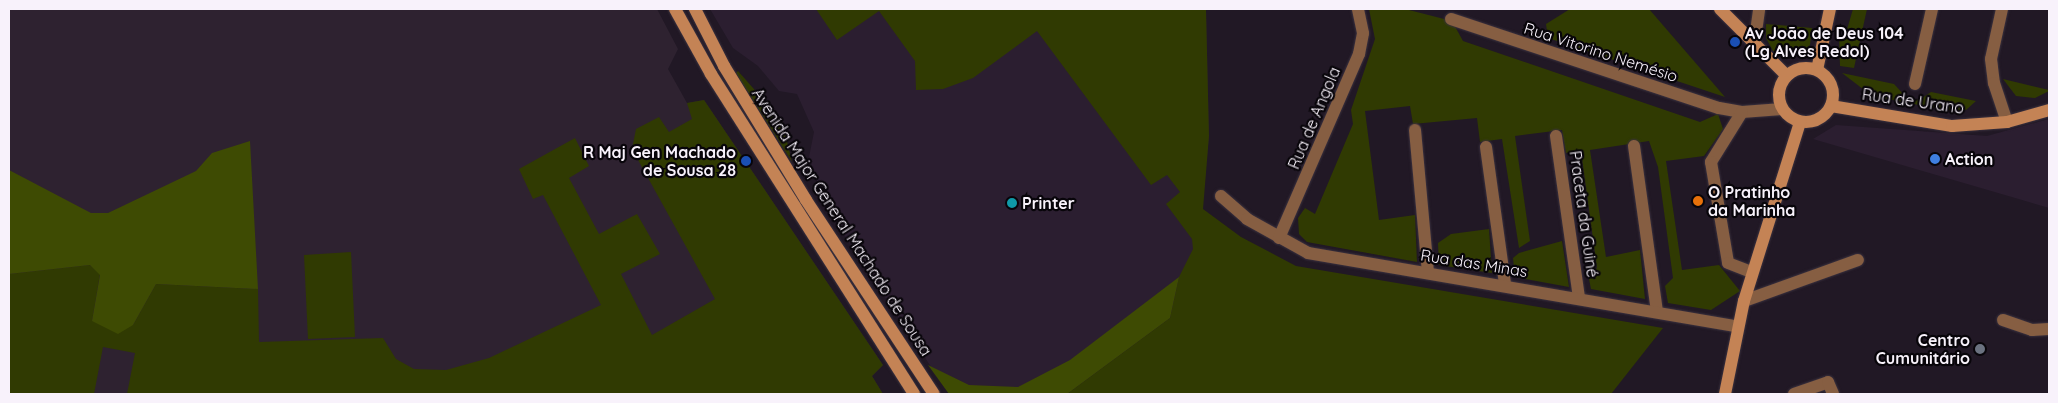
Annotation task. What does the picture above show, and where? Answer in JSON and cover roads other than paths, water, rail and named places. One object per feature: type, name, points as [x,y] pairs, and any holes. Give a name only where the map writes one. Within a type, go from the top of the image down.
[{"type":"street","name":"Avenida Major General Machado de Sousa","points":[[675,9],[711,74],[914,394]]},
{"type":"street","name":"Avenida Major General Machado de Sousa","points":[[695,9],[724,66],[844,260],[934,394]]},
{"type":"street","name":"Rua de Angola","points":[[1279,238],[1359,54],[1363,33],[1358,9]]},
{"type":"street","points":[[1720,9],[1754,46],[1786,75]]},
{"type":"street","points":[[1754,46],[1759,9]]},
{"type":"street","points":[[1817,70],[1830,9]]},
{"type":"street","points":[[1915,84],[1932,9]]},
{"type":"street","points":[[2002,9],[1991,59],[1994,83],[2007,122]]},
{"type":"street","name":"Rua Vitorino Nemésio","points":[[1451,19],[1742,112],[1782,109]]},
{"type":"street","points":[[1801,68],[1817,70],[1832,89],[1831,106],[1818,119],[1800,122],[1782,109],[1778,92],[1786,75],[1801,68]]},
{"type":"street","name":"Rua de Urano","points":[[1831,106],[1952,126],[2007,122],[2049,110]]},
{"type":"street","points":[[1742,112],[1711,162],[1728,263],[1752,272]]},
{"type":"street","points":[[1725,394],[1737,326],[1752,272],[1800,122]]},
{"type":"street","points":[[1415,130],[1428,272]]},
{"type":"street","name":"Praceta da Guiné","points":[[1556,136],[1579,297]]},
{"type":"street","points":[[1634,146],[1657,311]]},
{"type":"street","points":[[1486,147],[1505,284]]},
{"type":"street","name":"Rua das Minas","points":[[1220,196],[1279,238],[1308,253],[1505,284],[1737,326]]},
{"type":"street","points":[[1744,301],[1858,260]]},
{"type":"street","points":[[2003,320],[2032,330],[2049,329]]},
{"type":"street","points":[[1794,394],[1828,382],[1833,394]]},
{"type":"place","name":"Av João de Deus 104 (Lg Alves Redol)","points":[[1735,42]]},
{"type":"place","name":"Action","points":[[1935,159]]},
{"type":"place","name":"R Maj Gen Machado de Sousa 28","points":[[746,161]]},
{"type":"place","name":"O Pratinho da Marinha","points":[[1698,201]]},
{"type":"place","name":"Printer","points":[[1012,203]]},
{"type":"place","name":"Centro Cumunitário","points":[[1980,349]]}]
